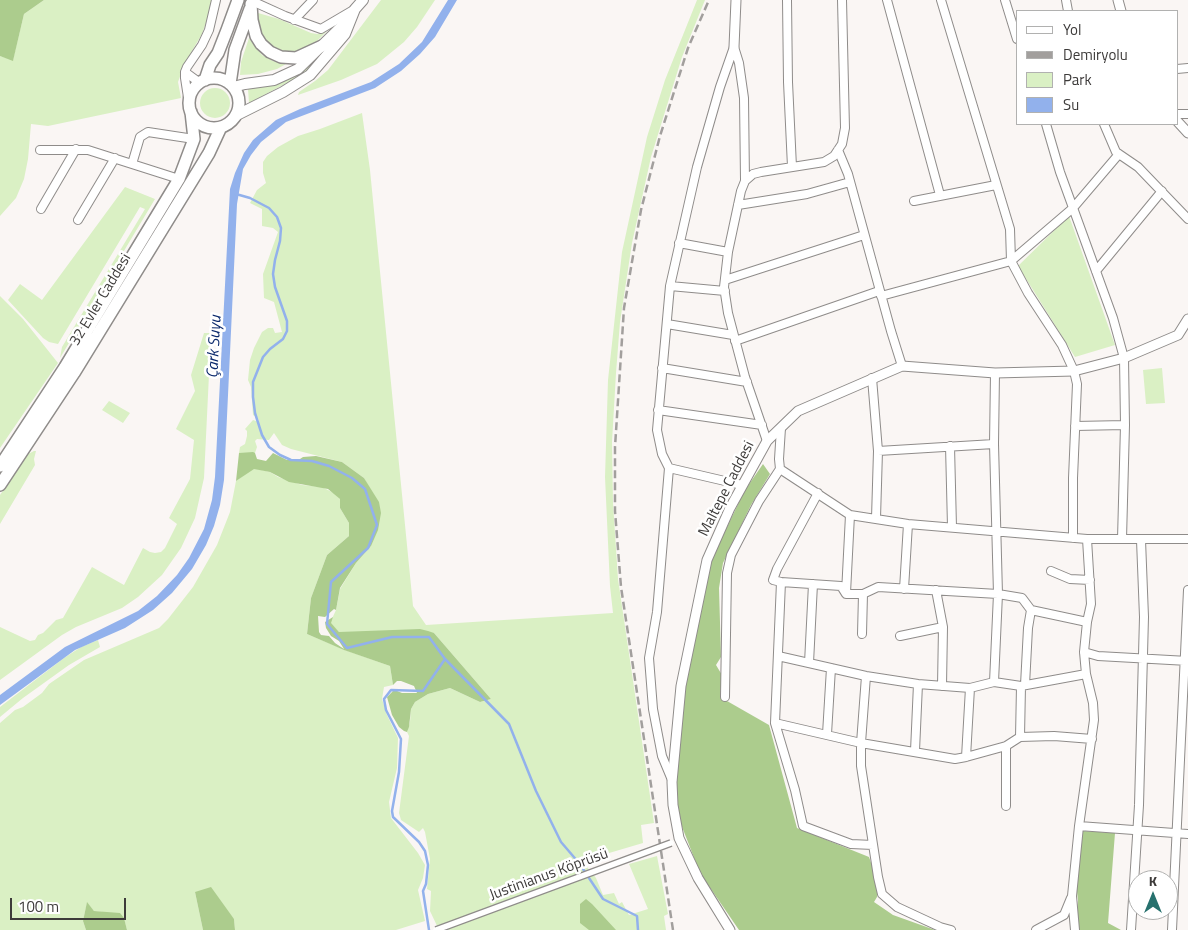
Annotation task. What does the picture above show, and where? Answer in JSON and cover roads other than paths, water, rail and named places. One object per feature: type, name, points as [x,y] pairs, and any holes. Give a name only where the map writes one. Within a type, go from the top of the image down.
[{"type":"main road","points":[[203,82],[218,53],[238,0]]},
{"type":"main road","points":[[353,14],[344,34],[332,51],[310,75],[283,92],[235,116],[227,125],[214,128],[200,124],[190,108],[190,96],[194,89],[203,82],[214,78],[231,85],[245,84],[274,80],[298,70],[353,14],[363,0]]},
{"type":"main road","points":[[254,1],[252,20],[256,36],[270,52],[281,57],[296,58],[322,46]]},
{"type":"main road","points":[[235,116],[239,101],[231,85],[235,50],[254,1]]},
{"type":"main road","name":"32 Evler Caddesi","points":[[0,466],[66,367],[151,222],[179,179],[194,139],[190,108]]},
{"type":"main road","name":"32 Evler Caddesi","points":[[0,485],[85,356],[209,153],[221,127]]},
{"type":"street","points":[[190,108],[184,78],[185,72],[209,30],[216,0]]},
{"type":"street","points":[[294,20],[313,0]]},
{"type":"street","points":[[672,782],[660,746],[653,710],[648,658],[656,612],[669,468],[660,446],[658,410],[670,286],[696,167],[734,47],[736,0]]},
{"type":"street","points":[[787,0],[792,167]]},
{"type":"street","points":[[745,181],[752,174],[824,162],[834,156],[842,144],[845,128],[842,0]]},
{"type":"street","points":[[887,0],[940,195]]},
{"type":"street","points":[[941,0],[1010,229],[1011,261],[1028,294],[1062,345],[1074,372],[1077,384],[1073,478],[1073,538]]},
{"type":"street","points":[[1005,0],[1016,36]]},
{"type":"street","points":[[254,1],[294,20],[321,29],[353,14]]},
{"type":"street","points":[[734,47],[739,63],[744,98],[745,181],[728,252],[725,291],[734,338],[767,441]]},
{"type":"street","points":[[185,72],[203,82]]},
{"type":"street","points":[[1178,122],[1188,133]]},
{"type":"street","points":[[1046,125],[1073,208],[1113,318],[1124,358],[1125,425],[1122,539]]},
{"type":"street","points":[[1104,125],[1116,152],[1138,167],[1188,219]]},
{"type":"street","points":[[132,164],[140,137],[148,132],[194,139]]},
{"type":"street","points":[[41,208],[76,149]]},
{"type":"street","points":[[40,150],[88,150],[179,179]]},
{"type":"street","points":[[838,150],[850,182],[890,331],[902,366]]},
{"type":"street","points":[[666,324],[734,338],[880,293],[1011,261],[1073,208],[1119,154]]},
{"type":"street","points":[[78,220],[115,158]]},
{"type":"street","points":[[738,205],[807,194],[850,182]]},
{"type":"street","points":[[914,201],[996,184]]},
{"type":"street","points":[[1096,271],[1162,191]]},
{"type":"street","points":[[725,280],[864,235]]},
{"type":"street","points":[[679,243],[728,252]]},
{"type":"street","points":[[670,286],[725,291]]},
{"type":"street","name":"Maltepe Caddesi","points":[[730,930],[698,878],[679,838],[673,805],[672,782],[681,686],[707,560],[730,508],[767,441],[798,411],[902,366],[996,373],[1074,372],[1124,358],[1178,335],[1184,332],[1188,320]]},
{"type":"street","points":[[662,368],[747,382]]},
{"type":"street","points":[[994,682],[998,594],[994,444],[996,373]]},
{"type":"street","points":[[872,378],[878,450],[876,518]]},
{"type":"street","points":[[658,410],[762,425]]},
{"type":"street","points":[[1075,426],[1125,425]]},
{"type":"street","points":[[725,697],[727,573],[731,555],[759,501],[780,469],[781,428]]},
{"type":"street","points":[[878,450],[994,444]]},
{"type":"street","points":[[950,446],[952,527]]},
{"type":"street","points":[[669,468],[742,485]]},
{"type":"street","points":[[780,469],[850,515],[908,524],[1087,539],[1188,539]]},
{"type":"street","points":[[818,493],[777,569],[773,580],[841,586],[846,594]]},
{"type":"street","points":[[846,594],[850,515]]},
{"type":"street","points":[[904,588],[908,524]]},
{"type":"street","points":[[1075,930],[1072,896],[1079,826],[1094,720],[1084,652],[1091,604],[1087,539]]},
{"type":"street","points":[[1131,930],[1138,829],[1143,658],[1144,594],[1141,540]]},
{"type":"street","points":[[1051,571],[1070,580],[1090,580]]},
{"type":"street","points":[[781,582],[775,723],[795,790],[803,826],[851,844],[873,845]]},
{"type":"street","points":[[809,663],[813,584]]},
{"type":"street","points":[[846,594],[863,594],[878,587],[998,594],[1022,598],[1031,610],[1087,622]]},
{"type":"street","points":[[936,590],[943,627],[942,686]]},
{"type":"street","points":[[1172,930],[1188,590]]},
{"type":"street","points":[[862,634],[863,594]]},
{"type":"street","points":[[1020,737],[1031,610]]},
{"type":"street","points":[[900,636],[943,627]]},
{"type":"street","points":[[1084,652],[1098,656],[1186,661]]},
{"type":"street","points":[[778,656],[866,676],[918,684],[970,688],[994,682],[1023,686],[1086,674]]},
{"type":"street","points":[[827,734],[831,668]]},
{"type":"street","points":[[866,676],[861,766],[882,894],[898,907],[950,930]]},
{"type":"street","points":[[915,751],[918,684]]},
{"type":"street","points":[[966,757],[970,688]]},
{"type":"street","points":[[775,723],[861,743],[955,759],[1006,746],[1020,737],[1054,736],[1092,739]]},
{"type":"street","points":[[1006,746],[1006,806]]},
{"type":"street","points":[[1079,826],[1188,834]]},
{"type":"street","name":"Justinianus Köprüsü","points":[[436,930],[671,842]]},
{"type":"street","points":[[1036,930],[1064,915],[1072,896]]},
{"type":"water","points":[[448,0],[457,0],[435,37],[401,71],[375,88],[286,122],[261,142],[243,169],[237,204],[224,480],[214,526],[206,545],[192,569],[172,593],[153,610],[125,628],[75,650],[0,705],[0,695],[65,647],[138,611],[157,596],[177,575],[189,558],[204,529],[212,500],[215,477],[230,189],[244,153],[253,140],[276,120],[371,82],[399,64],[422,42]]},
{"type":"waterway","points":[[236,194],[250,198],[269,208],[277,217],[281,228],[273,274],[275,287],[287,321],[287,331],[283,339],[263,357],[253,382],[255,413],[262,435],[269,447],[280,455],[291,460],[312,461],[329,466],[352,478],[365,489],[377,525],[368,548],[331,582],[327,624],[347,648],[392,637],[429,637],[445,659],[509,724],[536,791],[561,842],[579,863],[603,899],[637,916],[638,930]]},
{"type":"waterway","points":[[429,930],[423,891],[426,884],[428,865],[425,851],[419,842],[393,817],[392,811],[399,772],[401,739],[386,710],[384,699],[391,690],[423,691],[445,659]]},
{"type":"railway","points":[[673,930],[621,587],[615,511],[615,447],[624,308],[641,210],[660,136],[688,48],[709,0]]},
{"type":"water label","name":"Çark Suyu","points":[[215,347]]}]
